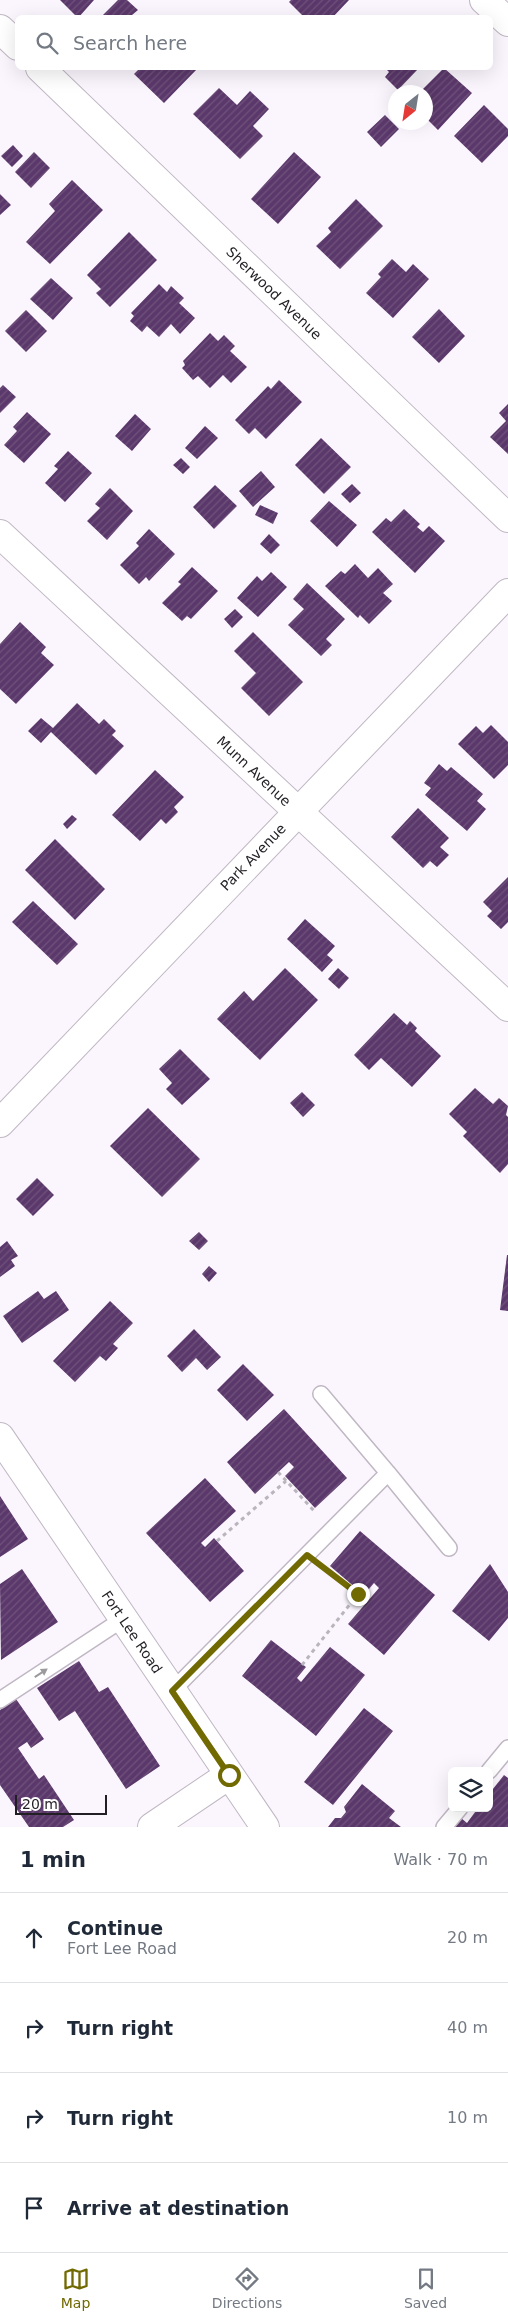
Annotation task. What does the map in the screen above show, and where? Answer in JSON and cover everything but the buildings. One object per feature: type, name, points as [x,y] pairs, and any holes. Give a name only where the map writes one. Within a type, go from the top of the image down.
[{"type":"street","points":[[484,0],[508,22]]},
{"type":"street","points":[[0,29],[15,43]]},
{"type":"street","name":"Sherwood Avenue","points":[[42,70],[508,518]]},
{"type":"street","name":"Munn Avenue","points":[[0,534],[508,1007]]},
{"type":"street","name":"Park Avenue","points":[[0,1123],[508,593]]},
{"type":"street","name":"Fort Lee Road","points":[[0,1437],[265,1827]]},
{"type":"street","points":[[152,1827],[229,1775]]},
{"type":"lane","points":[[321,1394],[450,1548]]},
{"type":"lane","points":[[172,1691],[388,1473]]},
{"type":"lane","points":[[0,1700],[123,1618]]},
{"type":"lane","points":[[492,1767],[508,1748]]},
{"type":"lane","points":[[444,1827],[457,1812]]},
{"type":"path","points":[[278,1472],[332,1529]]},
{"type":"path","points":[[217,1541],[286,1481]]},
{"type":"path","points":[[307,1555],[368,1601]]},
{"type":"path","points":[[302,1665],[358,1594]]},
{"type":"route","points":[[229,1775],[172,1691],[307,1555],[358,1594]]}]
